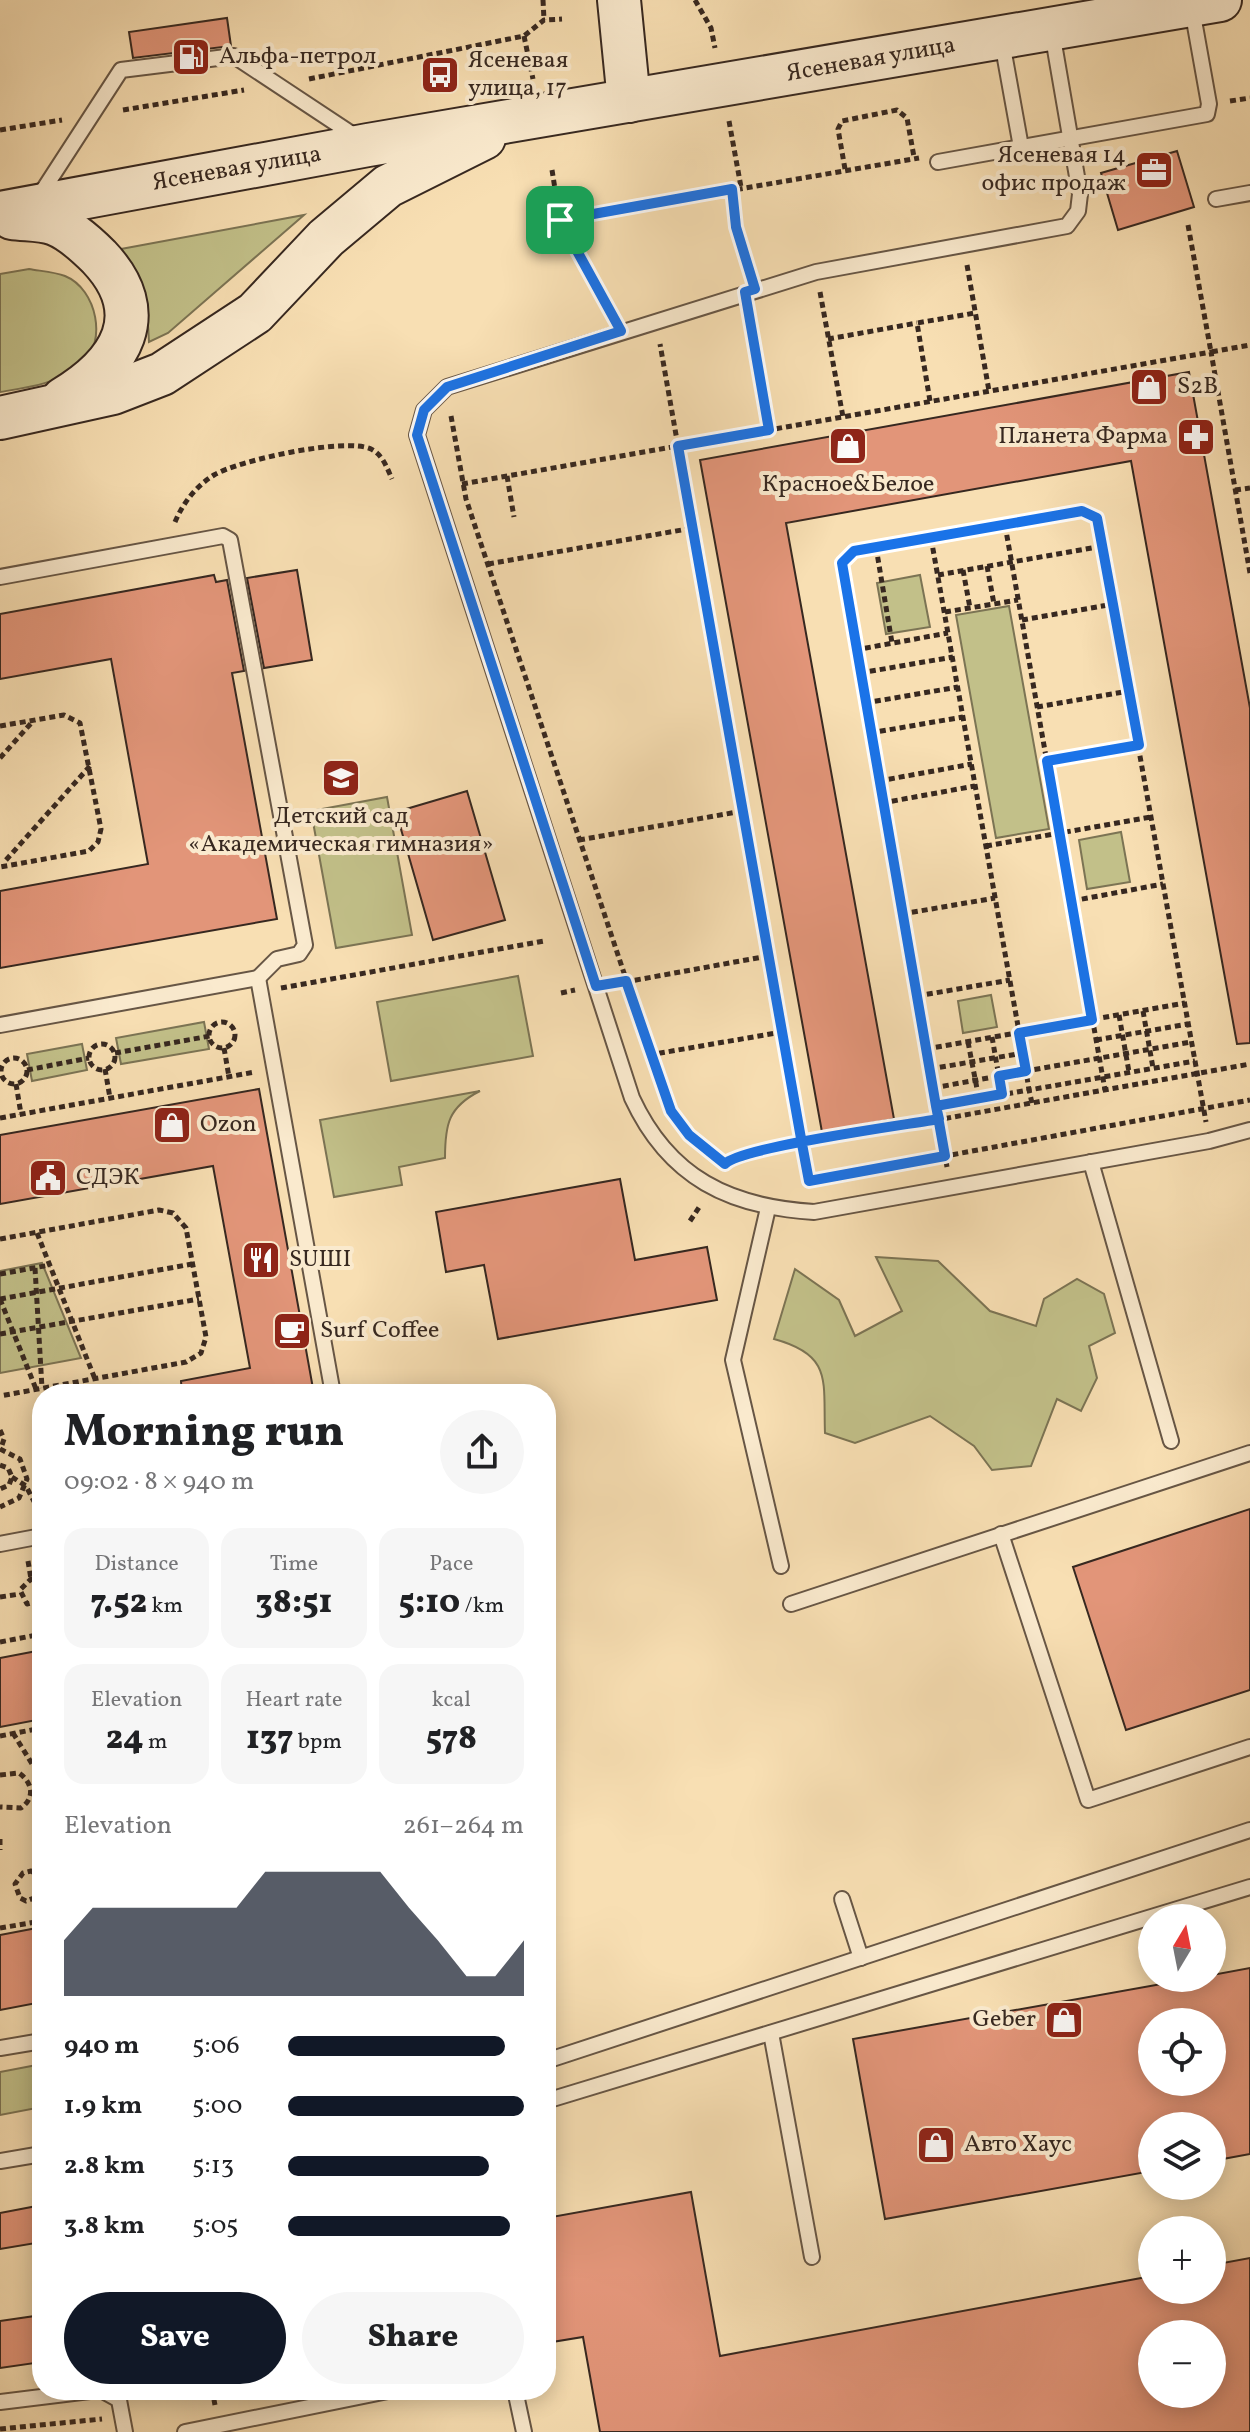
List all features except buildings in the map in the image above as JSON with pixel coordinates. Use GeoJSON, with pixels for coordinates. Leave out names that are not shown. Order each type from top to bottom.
{"type":"FeatureCollection","features":[{"type":"Feature","properties":{"kind":"main road"},"geometry":{"type":"LineString","coordinates":[[619,0],[629,101]]}},
{"type":"Feature","properties":{"kind":"main road","name":"Ясеневая улица"},"geometry":{"type":"LineString","coordinates":[[11,212],[368,145],[528,101],[629,101],[1051,29],[1115,9],[1206,2]]}},
{"type":"Feature","properties":{"kind":"main road","name":"Ясеневая улица"},"geometry":{"type":"LineString","coordinates":[[0,418],[113,393],[162,374],[255,313],[326,238],[388,186],[528,101]]}},
{"type":"Feature","properties":{"kind":"main road"},"geometry":{"type":"LineString","coordinates":[[11,212],[55,224],[91,249],[118,278],[129,324],[117,353],[91,382],[45,410]]}},
{"type":"Feature","properties":{"kind":"lane"},"geometry":{"type":"LineString","coordinates":[[938,162],[1207,114],[1210,108],[1206,2]]}},
{"type":"Feature","properties":{"kind":"lane"},"geometry":{"type":"LineString","coordinates":[[1051,29],[1080,194],[1078,211],[1067,226],[816,272],[621,331],[447,387],[424,410],[417,435],[620,1060],[643,1121],[673,1158],[711,1188],[734,1199],[768,1208],[814,1212],[1250,1130]]}},
{"type":"Feature","properties":{"kind":"lane"},"geometry":{"type":"LineString","coordinates":[[1001,37],[1021,147]]}},
{"type":"Feature","properties":{"kind":"lane"},"geometry":{"type":"LineString","coordinates":[[11,212],[121,70],[234,56],[368,145]]}},
{"type":"Feature","properties":{"kind":"lane"},"geometry":{"type":"LineString","coordinates":[[1216,199],[1250,193]]}},
{"type":"Feature","properties":{"kind":"lane"},"geometry":{"type":"LineString","coordinates":[[0,577],[223,536],[232,545],[305,945],[299,954],[273,961],[259,985],[331,1384]]}},
{"type":"Feature","properties":{"kind":"lane"},"geometry":{"type":"LineString","coordinates":[[0,1025],[259,985]]}},
{"type":"Feature","properties":{"kind":"lane"},"geometry":{"type":"LineString","coordinates":[[1091,1162],[1171,1441]]}},
{"type":"Feature","properties":{"kind":"lane"},"geometry":{"type":"LineString","coordinates":[[768,1208],[733,1360],[781,1566]]}},
{"type":"Feature","properties":{"kind":"lane"},"geometry":{"type":"LineString","coordinates":[[791,1604],[1250,1453]]}},
{"type":"Feature","properties":{"kind":"lane"},"geometry":{"type":"LineString","coordinates":[[1001,1534],[1088,1800],[1250,1747]]}},
{"type":"Feature","properties":{"kind":"lane"},"geometry":{"type":"LineString","coordinates":[[0,1544],[32,1538]]}},
{"type":"Feature","properties":{"kind":"lane"},"geometry":{"type":"LineString","coordinates":[[556,2058],[1250,1830]]}},
{"type":"Feature","properties":{"kind":"lane"},"geometry":{"type":"LineString","coordinates":[[556,2098],[1250,1887]]}},
{"type":"Feature","properties":{"kind":"lane"},"geometry":{"type":"LineString","coordinates":[[842,1899],[861,1958]]}},
{"type":"Feature","properties":{"kind":"lane"},"geometry":{"type":"LineString","coordinates":[[771,2033],[812,2257]]}},
{"type":"Feature","properties":{"kind":"lane"},"geometry":{"type":"LineString","coordinates":[[0,2048],[32,2043]]}},
{"type":"Feature","properties":{"kind":"lane"},"geometry":{"type":"LineString","coordinates":[[0,2161],[32,2156]]}},
{"type":"Feature","properties":{"kind":"lane"},"geometry":{"type":"LineString","coordinates":[[0,2402],[32,2398]]}},
{"type":"Feature","properties":{"kind":"lane"},"geometry":{"type":"LineString","coordinates":[[119,2400],[125,2432]]}},
{"type":"Feature","properties":{"kind":"lane"},"geometry":{"type":"LineString","coordinates":[[185,2432],[343,2400]]}},
{"type":"Feature","properties":{"kind":"lane"},"geometry":{"type":"LineString","coordinates":[[517,2400],[524,2432]]}},
{"type":"Feature","properties":{"kind":"path"},"geometry":{"type":"LineString","coordinates":[[543,0],[544,20]]}},
{"type":"Feature","properties":{"kind":"path"},"geometry":{"type":"LineString","coordinates":[[524,36],[528,101]]}},
{"type":"Feature","properties":{"kind":"path"},"geometry":{"type":"LineString","coordinates":[[845,169],[838,129],[842,121],[897,110],[907,118],[914,157]]}},
{"type":"Feature","properties":{"kind":"path"},"geometry":{"type":"LineString","coordinates":[[560,220],[914,157],[938,162]]}},
{"type":"Feature","properties":{"kind":"path"},"geometry":{"type":"LineString","coordinates":[[552,170],[560,220],[621,331]]}},
{"type":"Feature","properties":{"kind":"path"},"geometry":{"type":"LineString","coordinates":[[732,189],[769,430]]}},
{"type":"Feature","properties":{"kind":"path"},"geometry":{"type":"LineString","coordinates":[[1188,225],[1250,573]]}},
{"type":"Feature","properties":{"kind":"path"},"geometry":{"type":"LineString","coordinates":[[963,245],[989,391]]}},
{"type":"Feature","properties":{"kind":"path"},"geometry":{"type":"LineString","coordinates":[[816,272],[843,417]]}},
{"type":"Feature","properties":{"kind":"path"},"geometry":{"type":"LineString","coordinates":[[828,339],[975,313]]}},
{"type":"Feature","properties":{"kind":"path"},"geometry":{"type":"LineString","coordinates":[[917,323],[930,401]]}},
{"type":"Feature","properties":{"kind":"path"},"geometry":{"type":"LineString","coordinates":[[659,335],[809,1181],[1250,1100]]}},
{"type":"Feature","properties":{"kind":"path"},"geometry":{"type":"LineString","coordinates":[[462,484],[1250,345]]}},
{"type":"Feature","properties":{"kind":"path"},"geometry":{"type":"LineString","coordinates":[[449,404],[462,484],[667,1102],[682,1127],[725,1164],[738,1155],[1250,1064]]}},
{"type":"Feature","properties":{"kind":"path"},"geometry":{"type":"LineString","coordinates":[[169,547],[176,520],[198,487],[216,474],[243,465],[327,446],[350,444],[377,453],[392,479]]}},
{"type":"Feature","properties":{"kind":"path"},"geometry":{"type":"LineString","coordinates":[[507,476],[514,517]]}},
{"type":"Feature","properties":{"kind":"path"},"geometry":{"type":"LineString","coordinates":[[1235,490],[1250,488]]}},
{"type":"Feature","properties":{"kind":"path"},"geometry":{"type":"LineString","coordinates":[[945,1156],[842,563],[854,551],[876,547],[1089,511],[1097,518],[1203,1110]]}},
{"type":"Feature","properties":{"kind":"path"},"geometry":{"type":"LineString","coordinates":[[1005,525],[1105,1090]]}},
{"type":"Feature","properties":{"kind":"path"},"geometry":{"type":"LineString","coordinates":[[488,564],[693,528]]}},
{"type":"Feature","properties":{"kind":"path"},"geometry":{"type":"LineString","coordinates":[[931,538],[1032,1103]]}},
{"type":"Feature","properties":{"kind":"path"},"geometry":{"type":"LineString","coordinates":[[938,575],[1103,546]]}},
{"type":"Feature","properties":{"kind":"path"},"geometry":{"type":"LineString","coordinates":[[876,547],[892,643]]}},
{"type":"Feature","properties":{"kind":"path"},"geometry":{"type":"LineString","coordinates":[[987,566],[994,604]]}},
{"type":"Feature","properties":{"kind":"path"},"geometry":{"type":"LineString","coordinates":[[963,570],[970,608]]}},
{"type":"Feature","properties":{"kind":"path"},"geometry":{"type":"LineString","coordinates":[[945,612],[1018,600]]}},
{"type":"Feature","properties":{"kind":"path"},"geometry":{"type":"LineString","coordinates":[[1022,620],[1114,604]]}},
{"type":"Feature","properties":{"kind":"path"},"geometry":{"type":"LineString","coordinates":[[855,650],[948,633]]}},
{"type":"Feature","properties":{"kind":"path"},"geometry":{"type":"LineString","coordinates":[[860,673],[953,657]]}},
{"type":"Feature","properties":{"kind":"path"},"geometry":{"type":"LineString","coordinates":[[865,703],[958,687]]}},
{"type":"Feature","properties":{"kind":"path"},"geometry":{"type":"LineString","coordinates":[[1037,707],[1129,691]]}},
{"type":"Feature","properties":{"kind":"path"},"geometry":{"type":"LineString","coordinates":[[0,726],[64,715],[75,718],[83,731],[101,829],[98,842],[89,851],[0,867]]}},
{"type":"Feature","properties":{"kind":"path"},"geometry":{"type":"LineString","coordinates":[[870,733],[963,717]]}},
{"type":"Feature","properties":{"kind":"path"},"geometry":{"type":"LineString","coordinates":[[0,758],[34,720]]}},
{"type":"Feature","properties":{"kind":"path"},"geometry":{"type":"LineString","coordinates":[[1047,761],[1139,745]]}},
{"type":"Feature","properties":{"kind":"path"},"geometry":{"type":"LineString","coordinates":[[879,781],[972,764]]}},
{"type":"Feature","properties":{"kind":"path"},"geometry":{"type":"LineString","coordinates":[[11,865],[3,857],[90,766]]}},
{"type":"Feature","properties":{"kind":"path"},"geometry":{"type":"LineString","coordinates":[[882,803],[975,786]]}},
{"type":"Feature","properties":{"kind":"path"},"geometry":{"type":"LineString","coordinates":[[579,840],[743,811]]}},
{"type":"Feature","properties":{"kind":"path"},"geometry":{"type":"LineString","coordinates":[[986,846],[1151,817]]}},
{"type":"Feature","properties":{"kind":"path"},"geometry":{"type":"LineString","coordinates":[[1072,901],[1163,884]]}},
{"type":"Feature","properties":{"kind":"path"},"geometry":{"type":"LineString","coordinates":[[902,914],[995,898]]}},
{"type":"Feature","properties":{"kind":"path"},"geometry":{"type":"LineString","coordinates":[[259,985],[544,941]]}},
{"type":"Feature","properties":{"kind":"path"},"geometry":{"type":"LineString","coordinates":[[561,993],[769,956]]}},
{"type":"Feature","properties":{"kind":"path"},"geometry":{"type":"LineString","coordinates":[[917,996],[1010,980]]}},
{"type":"Feature","properties":{"kind":"path"},"geometry":{"type":"LineString","coordinates":[[926,1049],[1185,1003]]}},
{"type":"Feature","properties":{"kind":"path"},"geometry":{"type":"LineString","coordinates":[[1143,1011],[1153,1068]]}},
{"type":"Feature","properties":{"kind":"path"},"geometry":{"type":"LineString","coordinates":[[1119,1015],[1129,1072]]}},
{"type":"Feature","properties":{"kind":"path"},"geometry":{"type":"LineString","coordinates":[[219,1023],[231,1026],[235,1037],[231,1045],[224,1048],[216,1046],[210,1036],[213,1027],[219,1023]]}},
{"type":"Feature","properties":{"kind":"path"},"geometry":{"type":"LineString","coordinates":[[1096,1040],[1188,1024]]}},
{"type":"Feature","properties":{"kind":"path"},"geometry":{"type":"LineString","coordinates":[[620,1060],[782,1032]]}},
{"type":"Feature","properties":{"kind":"path"},"geometry":{"type":"LineString","coordinates":[[115,1053],[210,1036]]}},
{"type":"Feature","properties":{"kind":"path"},"geometry":{"type":"LineString","coordinates":[[992,1037],[1002,1094]]}},
{"type":"Feature","properties":{"kind":"path"},"geometry":{"type":"LineString","coordinates":[[968,1042],[979,1099]]}},
{"type":"Feature","properties":{"kind":"path"},"geometry":{"type":"LineString","coordinates":[[933,1088],[1191,1042]]}},
{"type":"Feature","properties":{"kind":"path"},"geometry":{"type":"LineString","coordinates":[[100,1044],[109,1046],[115,1053],[112,1065],[105,1069],[95,1067],[89,1058],[91,1050],[100,1044]]}},
{"type":"Feature","properties":{"kind":"path"},"geometry":{"type":"LineString","coordinates":[[224,1048],[229,1077]]}},
{"type":"Feature","properties":{"kind":"path"},"geometry":{"type":"LineString","coordinates":[[930,1069],[1023,1053]]}},
{"type":"Feature","properties":{"kind":"path"},"geometry":{"type":"LineString","coordinates":[[27,1070],[89,1058]]}},
{"type":"Feature","properties":{"kind":"path"},"geometry":{"type":"LineString","coordinates":[[11,1059],[20,1060],[27,1070],[23,1081],[16,1084],[5,1081],[1,1074],[5,1063],[11,1059]]}},
{"type":"Feature","properties":{"kind":"path"},"geometry":{"type":"LineString","coordinates":[[936,1106],[1195,1061]]}},
{"type":"Feature","properties":{"kind":"path"},"geometry":{"type":"LineString","coordinates":[[0,1118],[274,1068]]}},
{"type":"Feature","properties":{"kind":"path"},"geometry":{"type":"LineString","coordinates":[[105,1069],[110,1098]]}},
{"type":"Feature","properties":{"kind":"path"},"geometry":{"type":"LineString","coordinates":[[16,1084],[21,1114]]}},
{"type":"Feature","properties":{"kind":"path"},"geometry":{"type":"LineString","coordinates":[[0,1239],[166,1211],[180,1219],[186,1228],[206,1337],[196,1358],[67,1384]]}},
{"type":"Feature","properties":{"kind":"path"},"geometry":{"type":"LineString","coordinates":[[37,1233],[95,1379]]}},
{"type":"Feature","properties":{"kind":"path"},"geometry":{"type":"LineString","coordinates":[[37,1384],[0,1299],[192,1264]]}},
{"type":"Feature","properties":{"kind":"path"},"geometry":{"type":"LineString","coordinates":[[0,1274],[50,1265]]}},
{"type":"Feature","properties":{"kind":"path"},"geometry":{"type":"LineString","coordinates":[[35,1268],[39,1384]]}},
{"type":"Feature","properties":{"kind":"path"},"geometry":{"type":"LineString","coordinates":[[0,1334],[199,1299]]}},
{"type":"Feature","properties":{"kind":"path"},"geometry":{"type":"LineString","coordinates":[[0,1396],[32,1390]]}},
{"type":"Feature","properties":{"kind":"path"},"geometry":{"type":"LineString","coordinates":[[0,1430],[4,1439],[1,1449],[20,1459],[32,1498]]}},
{"type":"Feature","properties":{"kind":"path"},"geometry":{"type":"LineString","coordinates":[[0,1465],[8,1468],[12,1477],[26,1486]]}},
{"type":"Feature","properties":{"kind":"path"},"geometry":{"type":"LineString","coordinates":[[0,1489],[9,1485],[12,1477]]}},
{"type":"Feature","properties":{"kind":"path"},"geometry":{"type":"LineString","coordinates":[[0,1507],[19,1498],[26,1486]]}},
{"type":"Feature","properties":{"kind":"path"},"geometry":{"type":"LineString","coordinates":[[20,1594],[28,1580],[32,1581]]}},
{"type":"Feature","properties":{"kind":"path"},"geometry":{"type":"LineString","coordinates":[[0,1597],[20,1594]]}},
{"type":"Feature","properties":{"kind":"path"},"geometry":{"type":"LineString","coordinates":[[20,1594],[27,1604],[32,1603]]}},
{"type":"Feature","properties":{"kind":"path"},"geometry":{"type":"LineString","coordinates":[[0,1642],[32,1636]]}},
{"type":"Feature","properties":{"kind":"path"},"geometry":{"type":"LineString","coordinates":[[0,1736],[32,1730]]}},
{"type":"Feature","properties":{"kind":"path"},"geometry":{"type":"LineString","coordinates":[[13,1733],[32,1763]]}},
{"type":"Feature","properties":{"kind":"path"},"geometry":{"type":"LineString","coordinates":[[0,1775],[19,1773],[30,1786],[30,1798],[21,1808],[0,1807]]}},
{"type":"Feature","properties":{"kind":"path"},"geometry":{"type":"LineString","coordinates":[[0,1839],[0,1850]]}},
{"type":"Feature","properties":{"kind":"path"},"geometry":{"type":"LineString","coordinates":[[32,1872],[23,1873],[15,1884],[20,1898],[26,1901],[32,1899]]}},
{"type":"Feature","properties":{"kind":"path"},"geometry":{"type":"LineString","coordinates":[[0,1928],[32,1923]]}},
{"type":"Feature","properties":{"kind":"path"},"geometry":{"type":"LineString","coordinates":[[0,2429],[102,2419],[104,2432]]}},
{"type":"Feature","properties":{"kind":"shaded area"},"geometry":{"type":"Polygon","coordinates":[[[304,215],[168,333],[149,342],[142,294],[121,249],[304,215]]]}},
{"type":"Feature","properties":{"kind":"shaded area"},"geometry":{"type":"Polygon","coordinates":[[[29,269],[65,276],[85,292],[95,317],[94,344],[81,365],[62,377],[0,392],[0,274],[29,269]]]}},
{"type":"Feature","properties":{"kind":"shaded area"},"geometry":{"type":"Polygon","coordinates":[[[920,575],[930,627],[886,634],[877,583],[920,575]]]}},
{"type":"Feature","properties":{"kind":"shaded area"},"geometry":{"type":"Polygon","coordinates":[[[1009,606],[1049,829],[996,838],[956,615],[1009,606]]]}},
{"type":"Feature","properties":{"kind":"shaded area"},"geometry":{"type":"Polygon","coordinates":[[[387,797],[412,935],[336,948],[311,811],[387,797]]]}},
{"type":"Feature","properties":{"kind":"shaded area"},"geometry":{"type":"Polygon","coordinates":[[[1121,832],[1130,882],[1087,889],[1079,840],[1121,832]]]}},
{"type":"Feature","properties":{"kind":"shaded area"},"geometry":{"type":"Polygon","coordinates":[[[518,976],[533,1056],[391,1081],[377,1002],[518,976]]]}},
{"type":"Feature","properties":{"kind":"shaded area"},"geometry":{"type":"Polygon","coordinates":[[[991,995],[997,1027],[963,1033],[958,1001],[991,995]]]}},
{"type":"Feature","properties":{"kind":"shaded area"},"geometry":{"type":"Polygon","coordinates":[[[204,1022],[209,1049],[121,1064],[116,1038],[204,1022]]]}},
{"type":"Feature","properties":{"kind":"shaded area"},"geometry":{"type":"Polygon","coordinates":[[[82,1044],[87,1070],[32,1081],[27,1054],[82,1044]]]}},
{"type":"Feature","properties":{"kind":"shaded area"},"geometry":{"type":"Polygon","coordinates":[[[480,1091],[461,1104],[450,1118],[445,1158],[399,1167],[402,1185],[334,1197],[320,1120],[480,1091]]]}},
{"type":"Feature","properties":{"kind":"shaded area"},"geometry":{"type":"Polygon","coordinates":[[[876,1257],[938,1261],[990,1311],[1036,1326],[1044,1299],[1077,1279],[1104,1294],[1115,1333],[1089,1346],[1097,1378],[1081,1411],[1057,1399],[1031,1466],[992,1470],[974,1446],[930,1416],[855,1443],[825,1433],[824,1385],[816,1362],[807,1353],[774,1339],[795,1269],[839,1300],[855,1336],[902,1311],[876,1257]]]}},
{"type":"Feature","properties":{"kind":"shaded area"},"geometry":{"type":"Polygon","coordinates":[[[42,1263],[81,1358],[0,1373],[0,1271],[42,1263]]]}},
{"type":"Feature","properties":{"kind":"shaded area"},"geometry":{"type":"Polygon","coordinates":[[[32,2066],[32,2109],[0,2115],[0,2072],[32,2066]]]}},
{"type":"Feature","properties":{"kind":"place","name":"Альфа-петрол"},"geometry":{"type":"Point","coordinates":[191,57]}},
{"type":"Feature","properties":{"kind":"place","name":"Ясеневая улица, 17"},"geometry":{"type":"Point","coordinates":[440,75]}},
{"type":"Feature","properties":{"kind":"place","name":"Ясеневая 14 офис продаж"},"geometry":{"type":"Point","coordinates":[1154,170]}},
{"type":"Feature","properties":{"kind":"place","name":"S2B"},"geometry":{"type":"Point","coordinates":[1149,387]}},
{"type":"Feature","properties":{"kind":"place","name":"Планета Фарма"},"geometry":{"type":"Point","coordinates":[1196,437]}},
{"type":"Feature","properties":{"kind":"place","name":"Красное&Белое"},"geometry":{"type":"Point","coordinates":[848,446]}},
{"type":"Feature","properties":{"kind":"place","name":"Детский сад «Академическая гимназия»"},"geometry":{"type":"Point","coordinates":[341,778]}},
{"type":"Feature","properties":{"kind":"place","name":"Ozon"},"geometry":{"type":"Point","coordinates":[172,1125]}},
{"type":"Feature","properties":{"kind":"place","name":"СДЭК"},"geometry":{"type":"Point","coordinates":[48,1178]}},
{"type":"Feature","properties":{"kind":"place","name":"SUШI"},"geometry":{"type":"Point","coordinates":[261,1260]}},
{"type":"Feature","properties":{"kind":"place","name":"Surf Coffee"},"geometry":{"type":"Point","coordinates":[292,1331]}},
{"type":"Feature","properties":{"kind":"place","name":"Geber"},"geometry":{"type":"Point","coordinates":[1064,2020]}},
{"type":"Feature","properties":{"kind":"place","name":"Авто Хаус"},"geometry":{"type":"Point","coordinates":[936,2145]}},
{"type":"Feature","properties":{"kind":"route"},"geometry":{"type":"LineString","coordinates":[[560,220],[621,331],[447,387],[424,410],[417,435],[425,468],[596,986],[626,981],[671,1111],[689,1135],[725,1164],[738,1155],[773,1148],[802,1144],[939,1119],[936,1106],[1002,1094],[999,1076],[1026,1071],[1019,1033],[1092,1020],[1047,761],[1139,745],[1100,525],[1094,514],[1082,511],[854,551],[842,563],[841,570],[855,650],[870,733],[936,1106],[937,1111],[945,1156],[809,1181],[802,1144],[678,446],[769,430],[745,292],[755,289],[736,227],[732,189],[560,220]]}}]}
